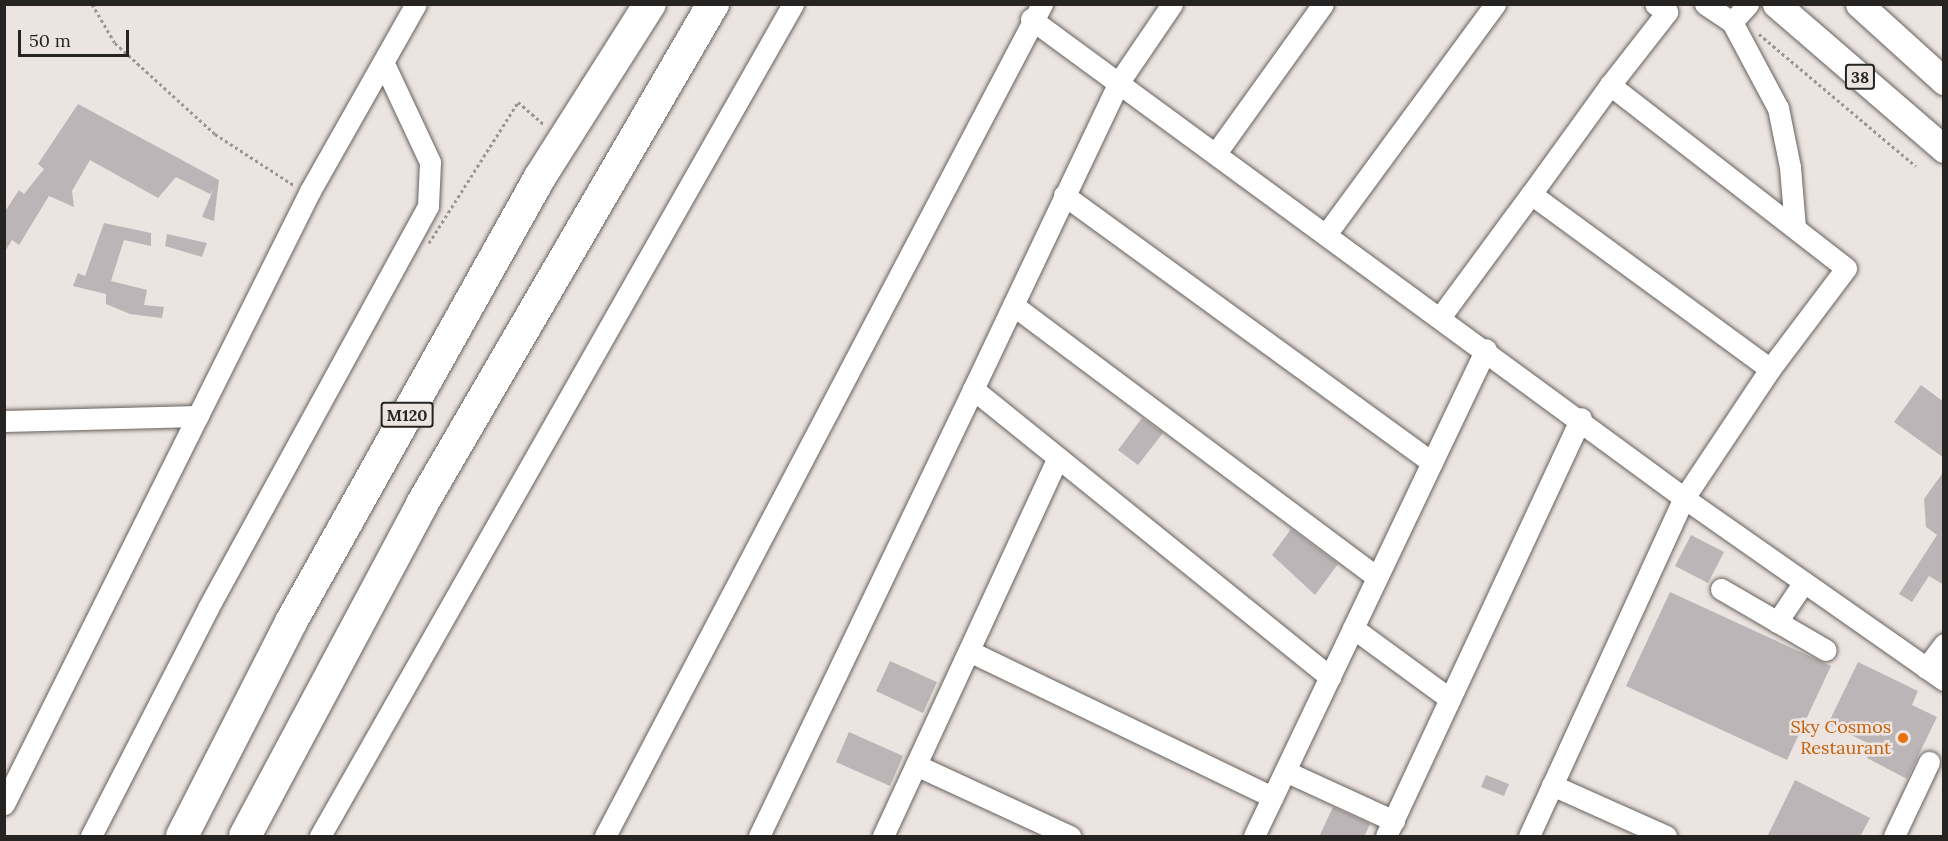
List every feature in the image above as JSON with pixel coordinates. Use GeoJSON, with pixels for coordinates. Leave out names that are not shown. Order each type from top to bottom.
{"type":"FeatureCollection","features":[{"type":"Feature","properties":{"kind":"highway"},"geometry":{"type":"LineString","coordinates":[[540,177],[631,4]]}},
{"type":"Feature","properties":{"kind":"highway","name":"M120"},"geometry":{"type":"LineString","coordinates":[[182,837],[291,622],[540,177],[651,4]]}},
{"type":"Feature","properties":{"kind":"highway"},"geometry":{"type":"LineString","coordinates":[[245,837],[422,504],[630,140],[713,4]]}},
{"type":"Feature","properties":{"kind":"highway"},"geometry":{"type":"LineString","coordinates":[[630,140],[730,4]]}},
{"type":"Feature","properties":{"kind":"main road","name":"38"},"geometry":{"type":"LineString","coordinates":[[1776,4],[1944,149]]}},
{"type":"Feature","properties":{"kind":"main road"},"geometry":{"type":"LineString","coordinates":[[1858,4],[1944,81]]}},
{"type":"Feature","properties":{"kind":"street"},"geometry":{"type":"LineString","coordinates":[[4,804],[310,191],[416,4]]}},
{"type":"Feature","properties":{"kind":"street"},"geometry":{"type":"LineString","coordinates":[[320,837],[793,4]]}},
{"type":"Feature","properties":{"kind":"street"},"geometry":{"type":"LineString","coordinates":[[759,837],[1119,82],[1172,4]]}},
{"type":"Feature","properties":{"kind":"street"},"geometry":{"type":"LineString","coordinates":[[1216,153],[1323,4]]}},
{"type":"Feature","properties":{"kind":"street"},"geometry":{"type":"LineString","coordinates":[[1327,233],[1495,4]]}},
{"type":"Feature","properties":{"kind":"street"},"geometry":{"type":"LineString","coordinates":[[1441,316],[1610,85],[1667,12],[1655,4]]}},
{"type":"Feature","properties":{"kind":"street"},"geometry":{"type":"LineString","coordinates":[[1705,4],[1735,26],[1778,108],[1788,150],[1795,228]]}},
{"type":"Feature","properties":{"kind":"street"},"geometry":{"type":"LineString","coordinates":[[1735,26],[1748,4]]}},
{"type":"Feature","properties":{"kind":"street"},"geometry":{"type":"LineString","coordinates":[[605,837],[1036,12],[1119,82],[1581,418],[1684,498],[1944,680]]}},
{"type":"Feature","properties":{"kind":"street"},"geometry":{"type":"LineString","coordinates":[[91,837],[208,608],[428,206],[430,162],[384,64]]}},
{"type":"Feature","properties":{"kind":"street"},"geometry":{"type":"LineString","coordinates":[[1529,837],[1684,498],[1770,369],[1846,268],[1610,85]]}},
{"type":"Feature","properties":{"kind":"street"},"geometry":{"type":"LineString","coordinates":[[1531,194],[1770,369]]}},
{"type":"Feature","properties":{"kind":"street"},"geometry":{"type":"LineString","coordinates":[[1064,195],[1432,462]]}},
{"type":"Feature","properties":{"kind":"street"},"geometry":{"type":"LineString","coordinates":[[1013,305],[1377,577]]}},
{"type":"Feature","properties":{"kind":"street"},"geometry":{"type":"LineString","coordinates":[[1254,837],[1486,349]]}},
{"type":"Feature","properties":{"kind":"street"},"geometry":{"type":"LineString","coordinates":[[973,389],[1330,677]]}},
{"type":"Feature","properties":{"kind":"street"},"geometry":{"type":"LineString","coordinates":[[4,421],[198,416]]}},
{"type":"Feature","properties":{"kind":"street"},"geometry":{"type":"LineString","coordinates":[[1286,771],[1390,829],[1581,418]]}},
{"type":"Feature","properties":{"kind":"street"},"geometry":{"type":"LineString","coordinates":[[883,837],[1058,458]]}},
{"type":"Feature","properties":{"kind":"street"},"geometry":{"type":"LineString","coordinates":[[1777,622],[1804,582]]}},
{"type":"Feature","properties":{"kind":"street"},"geometry":{"type":"LineString","coordinates":[[1721,589],[1826,650]]}},
{"type":"Feature","properties":{"kind":"street"},"geometry":{"type":"LineString","coordinates":[[1353,627],[1450,699]]}},
{"type":"Feature","properties":{"kind":"street"},"geometry":{"type":"LineString","coordinates":[[1926,668],[1944,644]]}},
{"type":"Feature","properties":{"kind":"street"},"geometry":{"type":"LineString","coordinates":[[969,651],[1273,797]]}},
{"type":"Feature","properties":{"kind":"street"},"geometry":{"type":"LineString","coordinates":[[1894,837],[1929,762]]}},
{"type":"Feature","properties":{"kind":"street"},"geometry":{"type":"LineString","coordinates":[[916,765],[1070,837]]}},
{"type":"Feature","properties":{"kind":"street"},"geometry":{"type":"LineString","coordinates":[[1552,785],[1666,837]]}},
{"type":"Feature","properties":{"kind":"path"},"geometry":{"type":"LineString","coordinates":[[92,4],[116,43],[215,134],[283,181],[310,191]]}},
{"type":"Feature","properties":{"kind":"path"},"geometry":{"type":"LineString","coordinates":[[1735,26],[1752,28],[1916,166]]}},
{"type":"Feature","properties":{"kind":"path"},"geometry":{"type":"LineString","coordinates":[[426,249],[518,102],[544,125]]}},
{"type":"Feature","properties":{"kind":"building"},"geometry":{"type":"Polygon","coordinates":[[[78,104],[219,180],[214,221],[202,217],[213,190],[210,194],[176,177],[158,198],[90,160],[72,191],[74,207],[49,196],[19,245],[12,240],[4,253],[4,213],[19,190],[24,194],[44,169],[38,164],[78,104]]]}},
{"type":"Feature","properties":{"kind":"building"},"geometry":{"type":"Polygon","coordinates":[[[104,223],[151,233],[151,246],[124,240],[111,281],[147,290],[144,305],[164,307],[162,318],[130,314],[106,304],[106,294],[73,286],[78,273],[85,276],[104,223]]]}},
{"type":"Feature","properties":{"kind":"building"},"geometry":{"type":"Polygon","coordinates":[[[167,234],[207,243],[202,257],[165,246],[167,234]]]}},
{"type":"Feature","properties":{"kind":"building"},"geometry":{"type":"Polygon","coordinates":[[[1921,385],[1944,402],[1944,458],[1894,422],[1921,385]]]}},
{"type":"Feature","properties":{"kind":"building"},"geometry":{"type":"Polygon","coordinates":[[[1142,418],[1163,433],[1138,465],[1118,450],[1142,418]]]}},
{"type":"Feature","properties":{"kind":"building"},"geometry":{"type":"Polygon","coordinates":[[[1944,471],[1944,585],[1929,576],[1912,602],[1899,594],[1937,535],[1926,527],[1924,499],[1944,471]]]}},
{"type":"Feature","properties":{"kind":"building"},"geometry":{"type":"Polygon","coordinates":[[[1291,529],[1338,564],[1315,595],[1272,555],[1291,529]]]}},
{"type":"Feature","properties":{"kind":"building"},"geometry":{"type":"Polygon","coordinates":[[[1691,535],[1724,552],[1708,583],[1675,566],[1691,535]]]}},
{"type":"Feature","properties":{"kind":"building"},"geometry":{"type":"Polygon","coordinates":[[[1670,592],[1831,666],[1787,760],[1626,686],[1670,592]]]}},
{"type":"Feature","properties":{"kind":"building"},"geometry":{"type":"Polygon","coordinates":[[[890,661],[937,682],[923,713],[876,691],[890,661]]]}},
{"type":"Feature","properties":{"kind":"building"},"geometry":{"type":"Polygon","coordinates":[[[1858,662],[1918,691],[1912,705],[1937,717],[1907,779],[1867,758],[1874,746],[1828,724],[1858,662]]]}},
{"type":"Feature","properties":{"kind":"building"},"geometry":{"type":"Polygon","coordinates":[[[849,732],[903,756],[890,786],[836,762],[849,732]]]}},
{"type":"Feature","properties":{"kind":"building"},"geometry":{"type":"Polygon","coordinates":[[[1486,775],[1509,784],[1504,796],[1481,787],[1486,775]]]}},
{"type":"Feature","properties":{"kind":"building"},"geometry":{"type":"Polygon","coordinates":[[[1795,780],[1870,818],[1860,837],[1767,837],[1795,780]]]}},
{"type":"Feature","properties":{"kind":"building"},"geometry":{"type":"Polygon","coordinates":[[[1333,807],[1370,824],[1364,837],[1319,837],[1333,807]]]}},
{"type":"Feature","properties":{"kind":"place","name":"Sky Cosmos Restaurant"},"geometry":{"type":"Point","coordinates":[1903,738]}}]}
